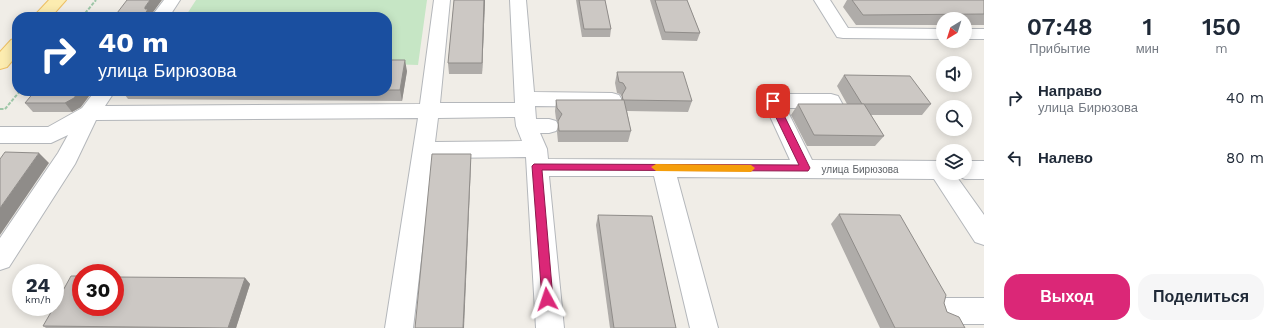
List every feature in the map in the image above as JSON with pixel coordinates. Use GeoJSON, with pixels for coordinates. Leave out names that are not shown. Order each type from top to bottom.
{"type":"FeatureCollection","features":[{"type":"Feature","properties":{"kind":"main road"},"geometry":{"type":"LineString","coordinates":[[47,12],[58,0]]}},
{"type":"Feature","properties":{"kind":"main road"},"geometry":{"type":"LineString","coordinates":[[0,63],[12,50]]}},
{"type":"Feature","properties":{"kind":"street"},"geometry":{"type":"LineString","coordinates":[[164,12],[172,0]]}},
{"type":"Feature","properties":{"kind":"street"},"geometry":{"type":"LineString","coordinates":[[399,328],[424,150],[442,0]]}},
{"type":"Feature","properties":{"kind":"street"},"geometry":{"type":"LineString","coordinates":[[518,0],[525,112],[536,158],[550,328]]}},
{"type":"Feature","properties":{"kind":"street"},"geometry":{"type":"LineString","coordinates":[[822,0],[843,33],[936,34]]}},
{"type":"Feature","properties":{"kind":"street"},"geometry":{"type":"LineString","coordinates":[[972,34],[984,34]]}},
{"type":"Feature","properties":{"kind":"street"},"geometry":{"type":"LineString","coordinates":[[0,259],[67,158],[89,113],[101,96]]}},
{"type":"Feature","properties":{"kind":"street"},"geometry":{"type":"LineString","coordinates":[[0,135],[51,135],[89,113],[429,111],[525,112],[612,100]]}},
{"type":"Feature","properties":{"kind":"street"},"geometry":{"type":"LineString","coordinates":[[805,168],[773,101],[831,101]]}},
{"type":"Feature","properties":{"kind":"street"},"geometry":{"type":"LineString","coordinates":[[525,112],[549,126]]}},
{"type":"Feature","properties":{"kind":"street","name":"улица Бирюзова"},"geometry":{"type":"LineString","coordinates":[[424,150],[663,167],[936,170]]}},
{"type":"Feature","properties":{"kind":"street"},"geometry":{"type":"LineString","coordinates":[[663,167],[704,328]]}},
{"type":"Feature","properties":{"kind":"street"},"geometry":{"type":"LineString","coordinates":[[972,170],[984,170]]}},
{"type":"Feature","properties":{"kind":"street"},"geometry":{"type":"LineString","coordinates":[[948,180],[984,235]]}},
{"type":"Feature","properties":{"kind":"street"},"geometry":{"type":"LineString","coordinates":[[946,312],[984,311]]}},
{"type":"Feature","properties":{"kind":"path"},"geometry":{"type":"LineString","coordinates":[[86,12],[96,0]]}},
{"type":"Feature","properties":{"kind":"path"},"geometry":{"type":"LineString","coordinates":[[0,109],[5,109],[16,96]]}},
{"type":"Feature","properties":{"kind":"green space"},"geometry":{"type":"Polygon","coordinates":[[[196,0],[427,0],[418,65],[392,64],[392,12],[188,12],[196,0]]]}},
{"type":"Feature","properties":{"kind":"building"},"geometry":{"type":"Polygon","coordinates":[[[127,0],[150,0],[145,7],[145,9],[148,9],[146,12],[118,12],[127,0]]]}},
{"type":"Feature","properties":{"kind":"building"},"geometry":{"type":"Polygon","coordinates":[[[454,0],[484,0],[482,63],[448,63],[454,0]]]}},
{"type":"Feature","properties":{"kind":"building"},"geometry":{"type":"Polygon","coordinates":[[[579,0],[605,0],[611,29],[584,29],[579,0]]]}},
{"type":"Feature","properties":{"kind":"building"},"geometry":{"type":"Polygon","coordinates":[[[655,0],[687,0],[700,33],[665,32],[655,0]]]}},
{"type":"Feature","properties":{"kind":"building"},"geometry":{"type":"Polygon","coordinates":[[[852,0],[984,0],[984,14],[972,14],[972,12],[936,12],[936,14],[863,15],[852,0]]]}},
{"type":"Feature","properties":{"kind":"building"},"geometry":{"type":"Polygon","coordinates":[[[392,60],[405,60],[400,90],[392,90],[392,60]]]}},
{"type":"Feature","properties":{"kind":"building"},"geometry":{"type":"Polygon","coordinates":[[[617,72],[683,72],[692,101],[623,100],[622,95],[626,88],[623,83],[619,82],[617,72]]]}},
{"type":"Feature","properties":{"kind":"building"},"geometry":{"type":"Polygon","coordinates":[[[844,75],[910,76],[931,104],[862,104],[844,75]]]}},
{"type":"Feature","properties":{"kind":"building"},"geometry":{"type":"Polygon","coordinates":[[[31,96],[75,96],[65,103],[25,103],[31,96]]]}},
{"type":"Feature","properties":{"kind":"building"},"geometry":{"type":"Polygon","coordinates":[[[556,100],[624,100],[631,131],[559,131],[558,121],[562,114],[557,108],[556,100]]]}},
{"type":"Feature","properties":{"kind":"building"},"geometry":{"type":"Polygon","coordinates":[[[798,104],[864,104],[884,136],[814,135],[798,104]]]}},
{"type":"Feature","properties":{"kind":"building"},"geometry":{"type":"Polygon","coordinates":[[[5,152],[39,153],[0,208],[0,159],[5,152]]]}},
{"type":"Feature","properties":{"kind":"building"},"geometry":{"type":"Polygon","coordinates":[[[432,154],[471,154],[463,328],[415,328],[432,154]]]}},
{"type":"Feature","properties":{"kind":"building"},"geometry":{"type":"Polygon","coordinates":[[[839,214],[900,215],[946,295],[944,303],[947,312],[959,317],[965,328],[895,328],[839,214]]]}},
{"type":"Feature","properties":{"kind":"building"},"geometry":{"type":"Polygon","coordinates":[[[598,215],[652,216],[676,328],[614,328],[598,215]]]}},
{"type":"Feature","properties":{"kind":"building"},"geometry":{"type":"Polygon","coordinates":[[[72,276],[72,316],[124,316],[124,277],[245,278],[228,328],[43,326],[49,316],[64,316],[64,289],[72,276]]]}},
{"type":"Feature","properties":{"kind":"slow traffic"},"geometry":{"type":"LineString","coordinates":[[656,167],[751,168]]}},
{"type":"Feature","properties":{"kind":"route"},"geometry":{"type":"LineString","coordinates":[[547,299],[537,166],[805,168],[773,101]]}}]}
